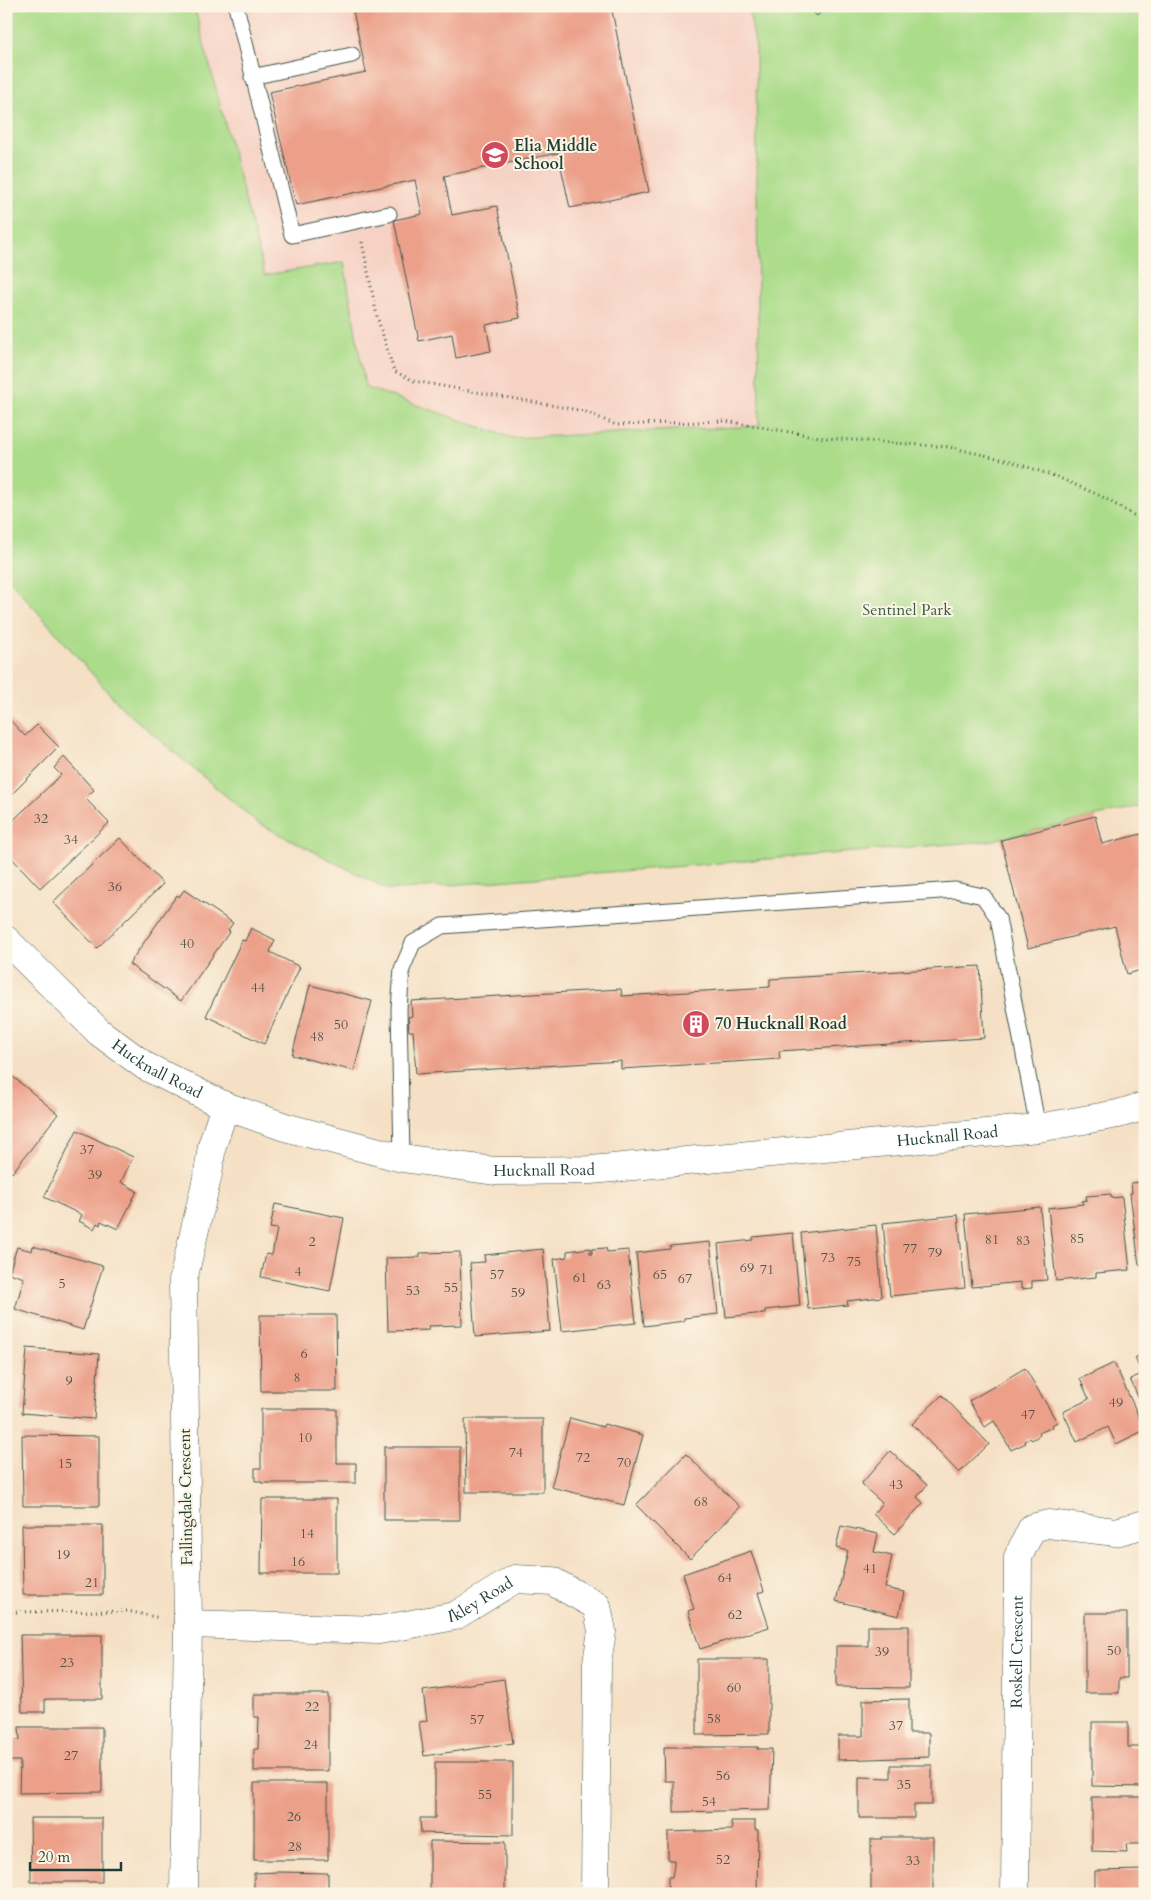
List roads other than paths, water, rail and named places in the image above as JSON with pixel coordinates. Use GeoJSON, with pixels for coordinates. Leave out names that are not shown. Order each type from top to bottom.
{"type":"FeatureCollection","features":[{"type":"Feature","properties":{"kind":"street","name":"Hucknall Road"},"geometry":{"type":"LineString","coordinates":[[6,940],[99,1032],[145,1066],[225,1106],[285,1127],[402,1158],[494,1171],[591,1170],[1038,1128],[1118,1114],[1145,1106]]}},
{"type":"Feature","properties":{"kind":"street","name":"Fallingdale Crescent"},"geometry":{"type":"LineString","coordinates":[[184,1894],[188,1624],[182,1280],[212,1146],[225,1106]]}},
{"type":"Feature","properties":{"kind":"street","name":"Roskell Crescent"},"geometry":{"type":"LineString","coordinates":[[1015,1894],[1018,1557],[1032,1528],[1048,1524],[1116,1532],[1145,1524]]}},
{"type":"Feature","properties":{"kind":"street","name":"Ikley Road"},"geometry":{"type":"LineString","coordinates":[[188,1624],[379,1630],[455,1616],[515,1579],[552,1581],[596,1606],[602,1631],[597,1663],[595,1894]]}},
{"type":"Feature","properties":{"kind":"lane"},"geometry":{"type":"LineString","coordinates":[[236,6],[292,234],[389,214]]}},
{"type":"Feature","properties":{"kind":"lane"},"geometry":{"type":"LineString","coordinates":[[252,77],[352,55]]}},
{"type":"Feature","properties":{"kind":"lane"},"geometry":{"type":"LineString","coordinates":[[402,1158],[398,1009],[402,969],[414,943],[442,926],[954,890],[983,896],[998,918],[1038,1128]]}},
{"type":"Feature","properties":{"kind":"place","name":"Elia Middle School"},"geometry":{"type":"Point","coordinates":[495,155]}},
{"type":"Feature","properties":{"kind":"place","name":"70 Hucknall Road"},"geometry":{"type":"Point","coordinates":[696,1024]}},
{"type":"Feature","properties":{"kind":"park label","name":"Sentinel Park"},"geometry":{"type":"Point","coordinates":[907,610]}}]}
